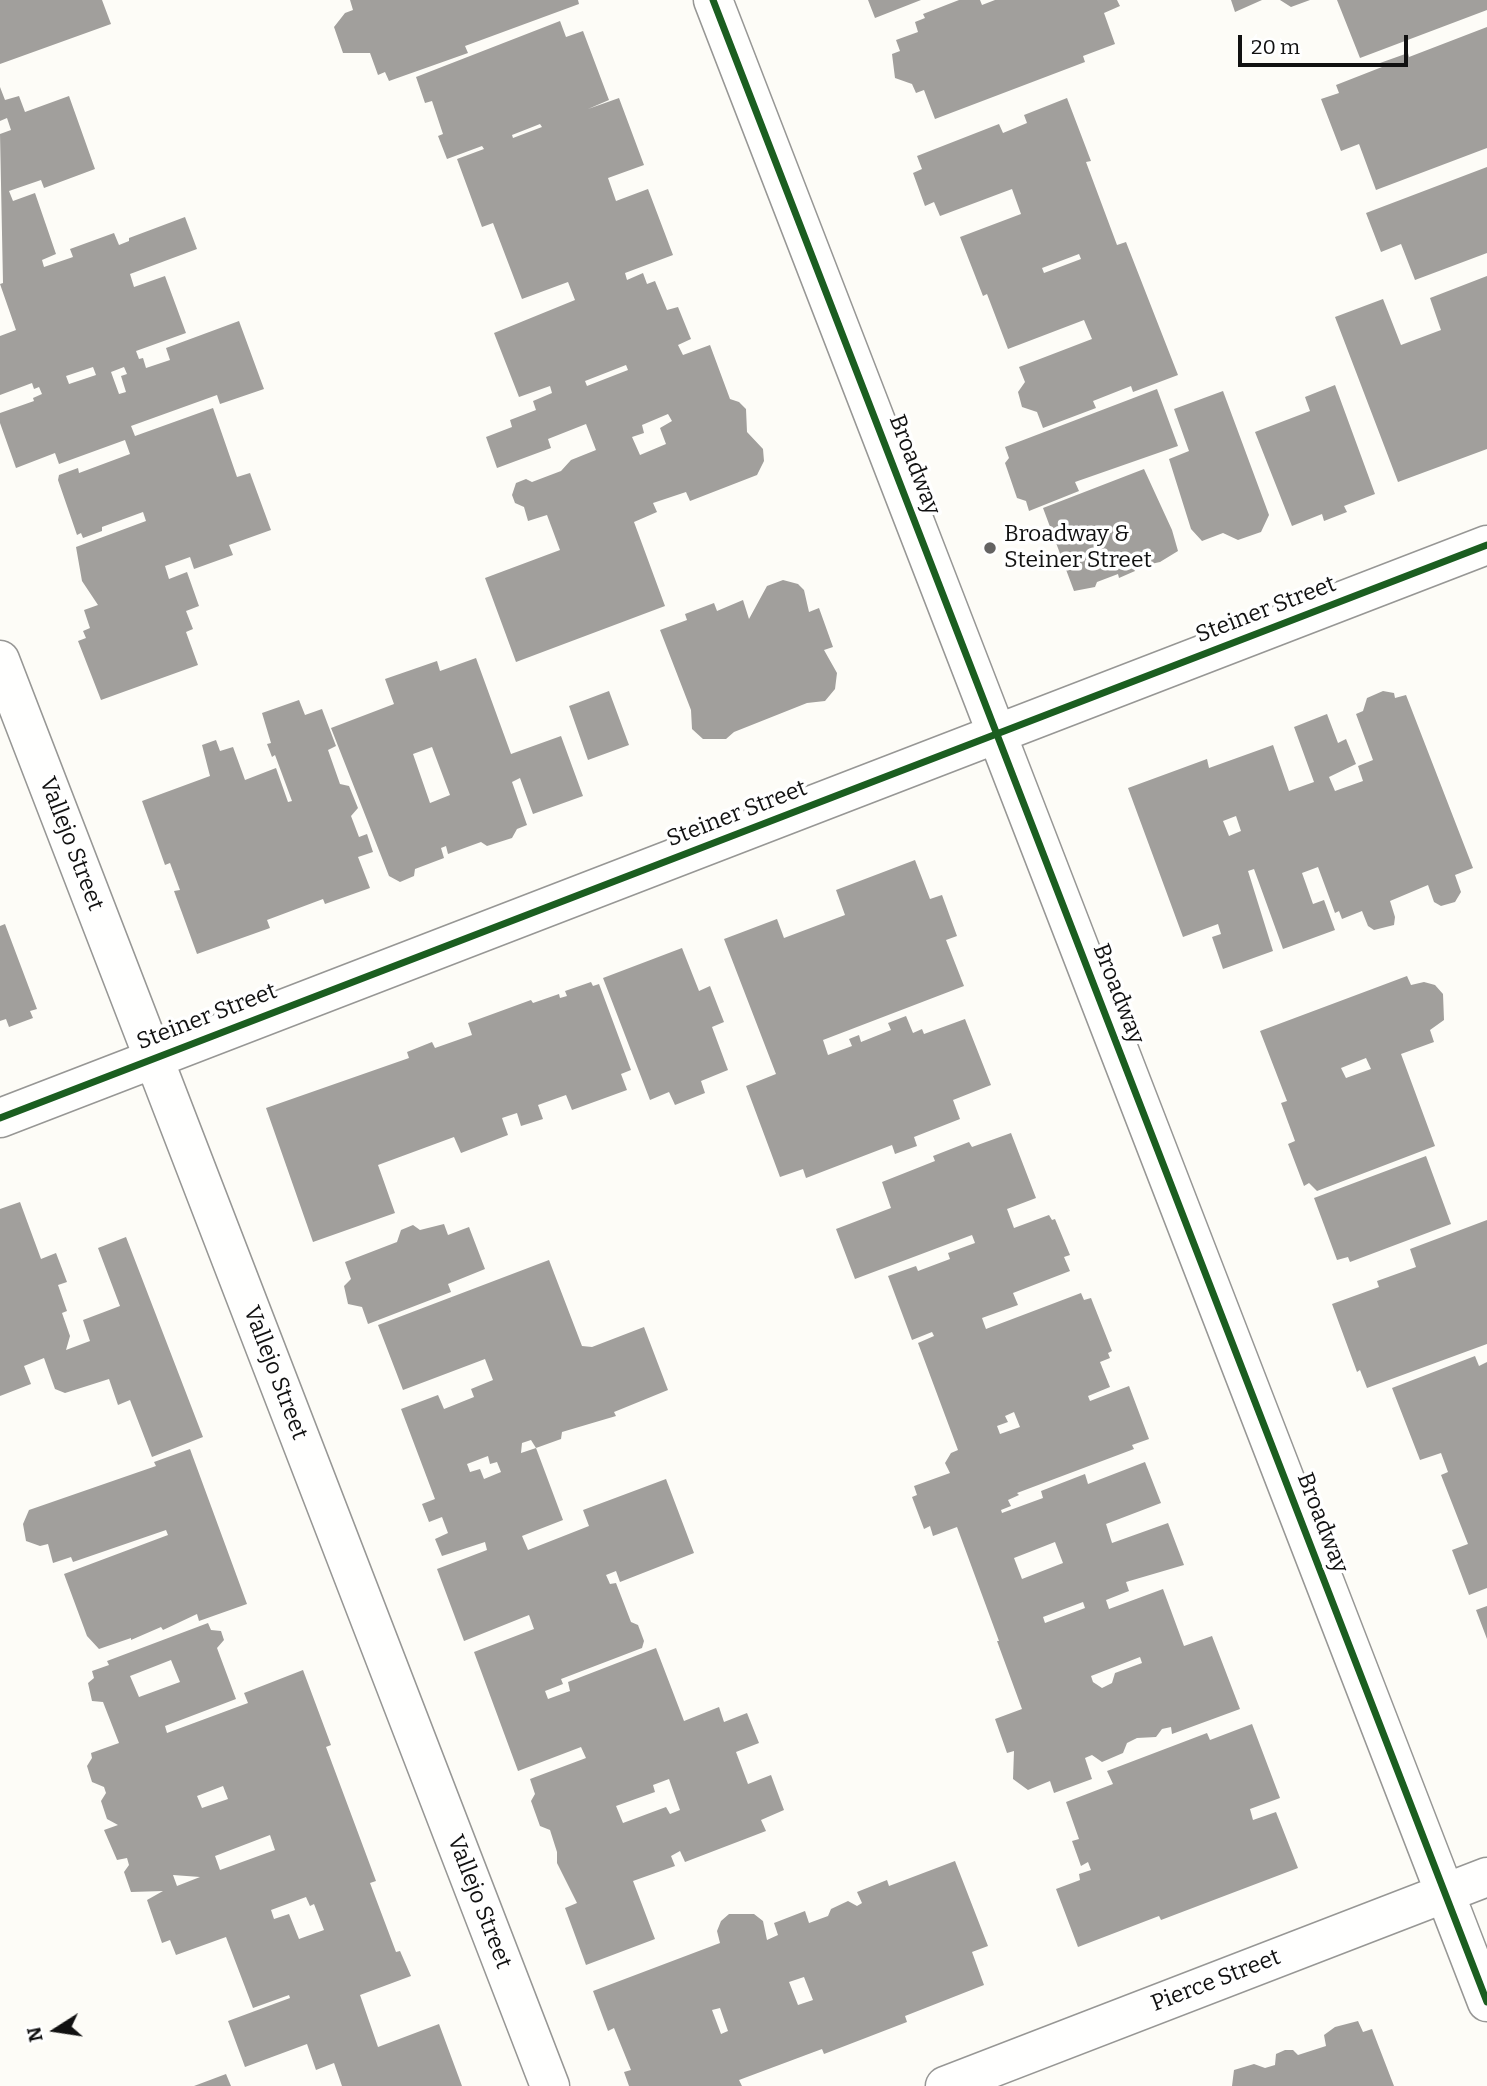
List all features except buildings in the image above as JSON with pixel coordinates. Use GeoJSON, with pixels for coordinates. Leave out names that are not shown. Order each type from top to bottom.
{"type":"FeatureCollection","features":[{"type":"Feature","properties":{"kind":"street","name":"Broadway"},"geometry":{"type":"LineString","coordinates":[[713,0],[1487,2002]]}},
{"type":"Feature","properties":{"kind":"street","name":"Steiner Street"},"geometry":{"type":"LineString","coordinates":[[0,1118],[1487,545]]}},
{"type":"Feature","properties":{"kind":"street","name":"Vallejo Street"},"geometry":{"type":"LineString","coordinates":[[0,660],[550,2086]]}},
{"type":"Feature","properties":{"kind":"street","name":"Pierce Street"},"geometry":{"type":"LineString","coordinates":[[945,2086],[1487,1877]]}},
{"type":"Feature","properties":{"kind":"cycle path"},"geometry":{"type":"LineString","coordinates":[[713,0],[1487,2002]]}},
{"type":"Feature","properties":{"kind":"cycle path"},"geometry":{"type":"LineString","coordinates":[[0,1118],[1487,545]]}},
{"type":"Feature","properties":{"kind":"place","name":"Broadway & Steiner Street"},"geometry":{"type":"Point","coordinates":[990,548]}}]}
